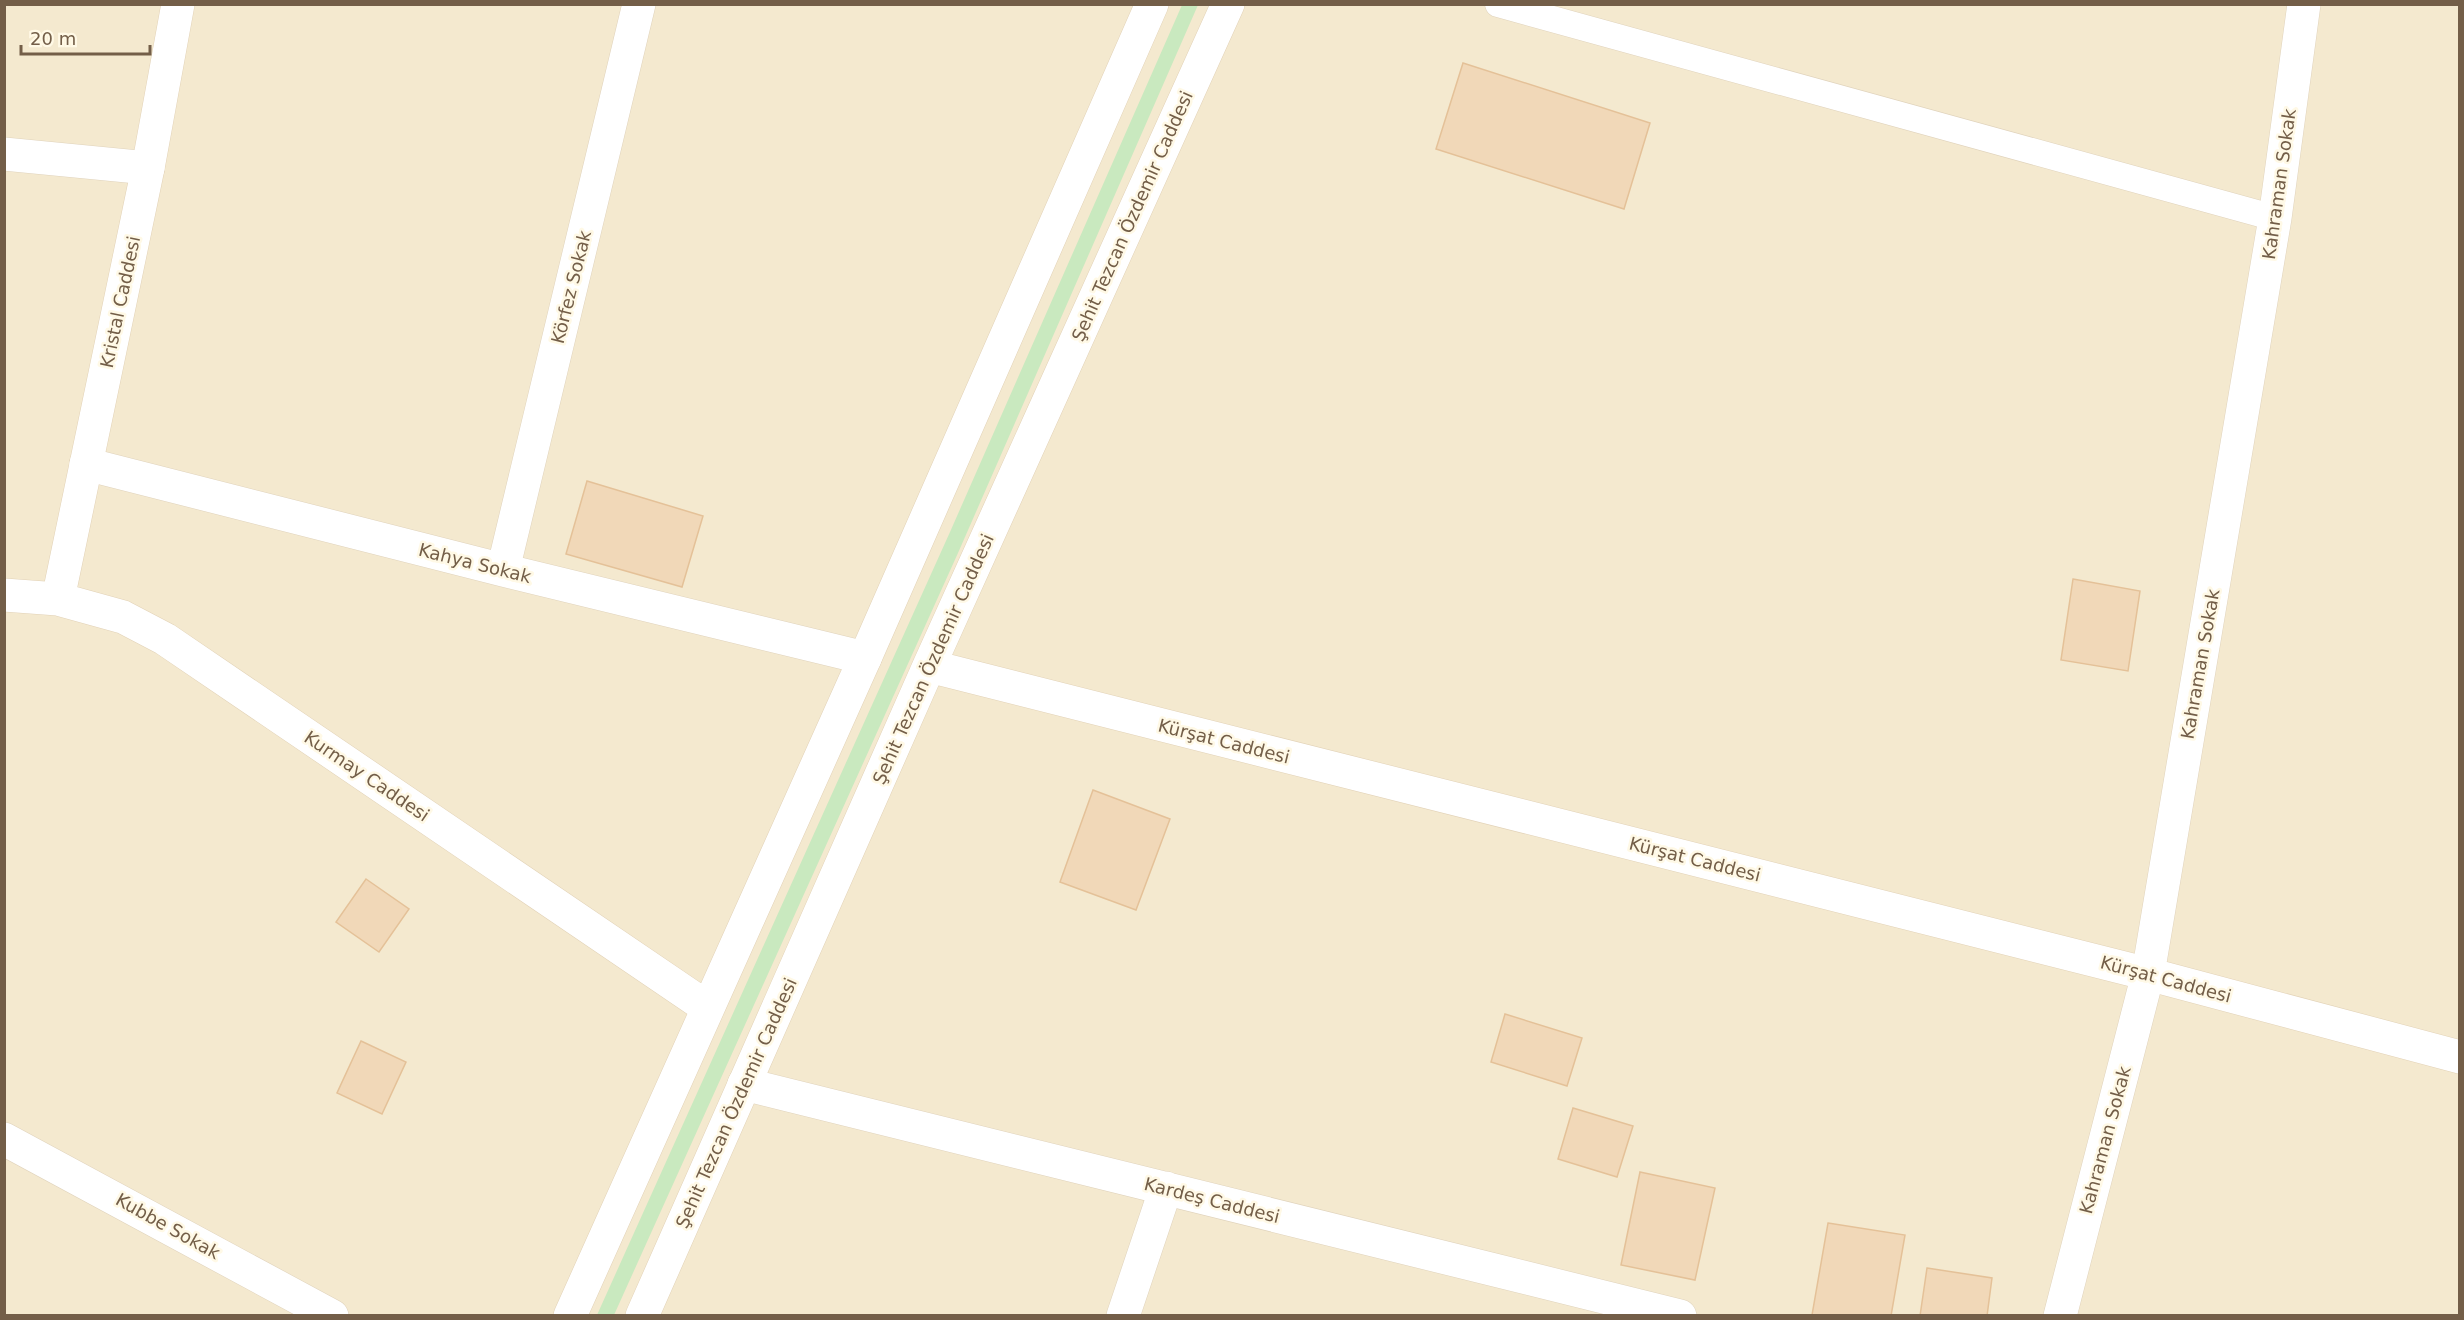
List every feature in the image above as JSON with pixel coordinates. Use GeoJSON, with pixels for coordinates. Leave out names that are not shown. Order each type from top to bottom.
{"type":"FeatureCollection","features":[{"type":"Feature","properties":{"kind":"street","name":"Kristal Caddesi"},"geometry":{"type":"LineString","coordinates":[[58,599],[148,168],[178,4]]}},
{"type":"Feature","properties":{"kind":"street","name":"Körfez Sokak"},"geometry":{"type":"LineString","coordinates":[[503,570],[639,4]]}},
{"type":"Feature","properties":{"kind":"street"},"geometry":{"type":"LineString","coordinates":[[570,1316],[865,658],[1152,4]]}},
{"type":"Feature","properties":{"kind":"street","name":"Şehit Tezcan Özdemir Caddesi"},"geometry":{"type":"LineString","coordinates":[[642,1316],[929,666],[1228,4]]}},
{"type":"Feature","properties":{"kind":"street","name":"Kahraman Sokak"},"geometry":{"type":"LineString","coordinates":[[2060,1316],[2148,974],[2275,218],[2304,4]]}},
{"type":"Feature","properties":{"kind":"street"},"geometry":{"type":"LineString","coordinates":[[4,154],[148,168]]}},
{"type":"Feature","properties":{"kind":"street","name":"Kahya Sokak"},"geometry":{"type":"LineString","coordinates":[[86,464],[503,570],[865,658]]}},
{"type":"Feature","properties":{"kind":"street","name":"Kurmay Caddesi"},"geometry":{"type":"LineString","coordinates":[[4,595],[58,599],[123,617],[165,639],[708,1008]]}},
{"type":"Feature","properties":{"kind":"street","name":"Kürşat Caddesi"},"geometry":{"type":"LineString","coordinates":[[929,666],[2148,974],[2460,1057]]}},
{"type":"Feature","properties":{"kind":"street","name":"Kardeş Caddesi"},"geometry":{"type":"LineString","coordinates":[[744,1083],[1680,1316]]}},
{"type":"Feature","properties":{"kind":"street","name":"Kubbe Sokak"},"geometry":{"type":"LineString","coordinates":[[4,1138],[332,1316]]}},
{"type":"Feature","properties":{"kind":"street"},"geometry":{"type":"LineString","coordinates":[[1123,1316],[1166,1188]]}},
{"type":"Feature","properties":{"kind":"lane"},"geometry":{"type":"LineString","coordinates":[[1498,4],[2275,218]]}},
{"type":"Feature","properties":{"kind":"shaded area"},"geometry":{"type":"Polygon","coordinates":[[[5,5],[2459,5],[2459,1315],[5,1315],[5,5]]]}},
{"type":"Feature","properties":{"kind":"green space"},"geometry":{"type":"Polygon","coordinates":[[[1182,5],[1198,5],[958,553],[614,1315],[597,1315],[950,532],[1182,5]]]}},
{"type":"Feature","properties":{"kind":"building"},"geometry":{"type":"Polygon","coordinates":[[[1463,63],[1650,123],[1624,209],[1436,149],[1463,63]]]}},
{"type":"Feature","properties":{"kind":"building"},"geometry":{"type":"Polygon","coordinates":[[[587,481],[703,516],[682,587],[566,554],[587,481]]]}},
{"type":"Feature","properties":{"kind":"building"},"geometry":{"type":"Polygon","coordinates":[[[2073,579],[2140,591],[2128,671],[2061,660],[2073,579]]]}},
{"type":"Feature","properties":{"kind":"building"},"geometry":{"type":"Polygon","coordinates":[[[1093,790],[1170,819],[1136,910],[1060,882],[1093,790]]]}},
{"type":"Feature","properties":{"kind":"building"},"geometry":{"type":"Polygon","coordinates":[[[366,879],[409,909],[379,952],[336,922],[366,879]]]}},
{"type":"Feature","properties":{"kind":"building"},"geometry":{"type":"Polygon","coordinates":[[[1505,1014],[1582,1038],[1567,1086],[1491,1062],[1505,1014]]]}},
{"type":"Feature","properties":{"kind":"building"},"geometry":{"type":"Polygon","coordinates":[[[361,1041],[406,1062],[382,1114],[337,1093],[361,1041]]]}},
{"type":"Feature","properties":{"kind":"building"},"geometry":{"type":"Polygon","coordinates":[[[1573,1108],[1633,1126],[1617,1177],[1558,1159],[1573,1108]]]}},
{"type":"Feature","properties":{"kind":"building"},"geometry":{"type":"Polygon","coordinates":[[[1640,1172],[1715,1188],[1695,1280],[1621,1265],[1640,1172]]]}},
{"type":"Feature","properties":{"kind":"building"},"geometry":{"type":"Polygon","coordinates":[[[1828,1223],[1905,1235],[1891,1316],[1812,1315],[1828,1223]]]}},
{"type":"Feature","properties":{"kind":"building"},"geometry":{"type":"Polygon","coordinates":[[[1927,1268],[1992,1278],[1987,1316],[1920,1316],[1927,1268]]]}}]}
